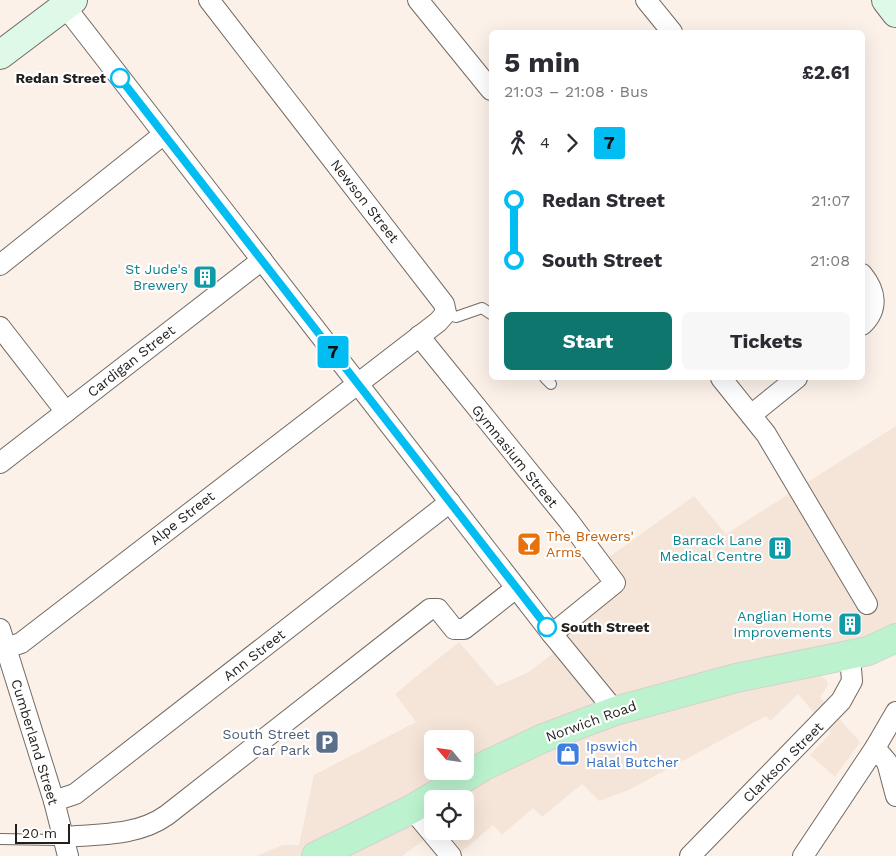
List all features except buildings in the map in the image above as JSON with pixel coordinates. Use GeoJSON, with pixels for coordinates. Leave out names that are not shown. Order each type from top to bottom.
{"type":"FeatureCollection","features":[{"type":"Feature","properties":{"kind":"main road","name":"Norwich Road"},"geometry":{"type":"LineString","coordinates":[[316,856],[412,809],[484,766],[541,739],[615,711],[727,680],[850,656],[892,641]]}},
{"type":"Feature","properties":{"kind":"street","name":"Newson Street"},"geometry":{"type":"LineString","coordinates":[[209,0],[444,304],[446,313]]}},
{"type":"Feature","properties":{"kind":"street"},"geometry":{"type":"LineString","coordinates":[[418,0],[489,88]]}},
{"type":"Feature","properties":{"kind":"street"},"geometry":{"type":"LineString","coordinates":[[646,0],[670,30]]}},
{"type":"Feature","properties":{"kind":"street"},"geometry":{"type":"LineString","coordinates":[[886,0],[896,13]]}},
{"type":"Feature","properties":{"kind":"street"},"geometry":{"type":"LineString","coordinates":[[0,55],[66,2],[164,134],[516,588],[615,711]]}},
{"type":"Feature","properties":{"kind":"street"},"geometry":{"type":"LineString","coordinates":[[0,265],[164,134]]}},
{"type":"Feature","properties":{"kind":"street","name":"Cardigan Street"},"geometry":{"type":"LineString","coordinates":[[0,463],[262,260]]}},
{"type":"Feature","properties":{"kind":"street"},"geometry":{"type":"LineString","coordinates":[[865,278],[870,284],[874,302],[873,313],[865,322]]}},
{"type":"Feature","properties":{"kind":"street"},"geometry":{"type":"LineString","coordinates":[[357,383],[420,336],[446,313]]}},
{"type":"Feature","properties":{"kind":"street"},"geometry":{"type":"LineString","coordinates":[[0,327],[66,412]]}},
{"type":"Feature","properties":{"kind":"street","name":"Gymnasium Street"},"geometry":{"type":"LineString","coordinates":[[420,336],[615,583],[552,634]]}},
{"type":"Feature","properties":{"kind":"street"},"geometry":{"type":"LineString","coordinates":[[723,380],[766,434],[866,604]]}},
{"type":"Feature","properties":{"kind":"street"},"geometry":{"type":"LineString","coordinates":[[751,415],[795,380]]}},
{"type":"Feature","properties":{"kind":"street","name":"Alpe Street"},"geometry":{"type":"LineString","coordinates":[[3,641],[21,643],[357,383]]}},
{"type":"Feature","properties":{"kind":"street","name":"Ann Street"},"geometry":{"type":"LineString","coordinates":[[54,801],[75,794],[450,502]]}},
{"type":"Feature","properties":{"kind":"street"},"geometry":{"type":"LineString","coordinates":[[66,847],[150,826],[167,815],[430,609],[438,609],[454,629],[460,630],[516,588]]}},
{"type":"Feature","properties":{"kind":"street","name":"Cumberland Street"},"geometry":{"type":"LineString","coordinates":[[3,641],[54,801],[66,847]]}},
{"type":"Feature","properties":{"kind":"street","name":"Clarkson Street"},"geometry":{"type":"LineString","coordinates":[[690,856],[841,701],[852,681],[850,656]]}},
{"type":"Feature","properties":{"kind":"street"},"geometry":{"type":"LineString","coordinates":[[803,856],[876,748],[896,712]]}},
{"type":"Feature","properties":{"kind":"street"},"geometry":{"type":"LineString","coordinates":[[876,748],[887,762],[896,796]]}},
{"type":"Feature","properties":{"kind":"street"},"geometry":{"type":"LineString","coordinates":[[412,809],[451,856]]}},
{"type":"Feature","properties":{"kind":"lane"},"geometry":{"type":"LineString","coordinates":[[446,313],[456,317],[482,308],[489,313]]}},
{"type":"Feature","properties":{"kind":"lane"},"geometry":{"type":"LineString","coordinates":[[0,839],[56,840],[66,847]]}},
{"type":"Feature","properties":{"kind":"shaded area"},"geometry":{"type":"Polygon","coordinates":[[[896,426],[896,654],[888,643],[817,662],[820,676],[826,679],[828,685],[820,697],[860,742],[835,777],[810,755],[831,733],[798,694],[770,721],[766,716],[629,790],[599,801],[582,784],[542,817],[533,808],[502,835],[493,825],[460,853],[449,840],[474,840],[474,790],[424,790],[424,840],[402,856],[256,856],[283,845],[299,845],[314,775],[416,722],[395,694],[459,642],[497,686],[529,672],[552,654],[552,634],[620,585],[605,560],[694,496],[726,534],[896,426]]]}},
{"type":"Feature","properties":{"kind":"bus line","name":"7"},"geometry":{"type":"LineString","coordinates":[[120,78],[547,627]]}},
{"type":"Feature","properties":{"kind":"place","name":"Redan Street"},"geometry":{"type":"Point","coordinates":[120,78]}},
{"type":"Feature","properties":{"kind":"place","name":"St Jude's Brewery"},"geometry":{"type":"Point","coordinates":[205,277]}},
{"type":"Feature","properties":{"kind":"place","name":"The Brewers' Arms"},"geometry":{"type":"Point","coordinates":[529,544]}},
{"type":"Feature","properties":{"kind":"place","name":"Barrack Lane Medical Centre"},"geometry":{"type":"Point","coordinates":[780,548]}},
{"type":"Feature","properties":{"kind":"place","name":"Anglian Home Improvements"},"geometry":{"type":"Point","coordinates":[850,624]}},
{"type":"Feature","properties":{"kind":"place","name":"South Street"},"geometry":{"type":"Point","coordinates":[547,627]}},
{"type":"Feature","properties":{"kind":"place","name":"South Street Car Park"},"geometry":{"type":"Point","coordinates":[327,742]}},
{"type":"Feature","properties":{"kind":"place","name":"Ipswich Halal Butcher"},"geometry":{"type":"Point","coordinates":[568,754]}}]}
